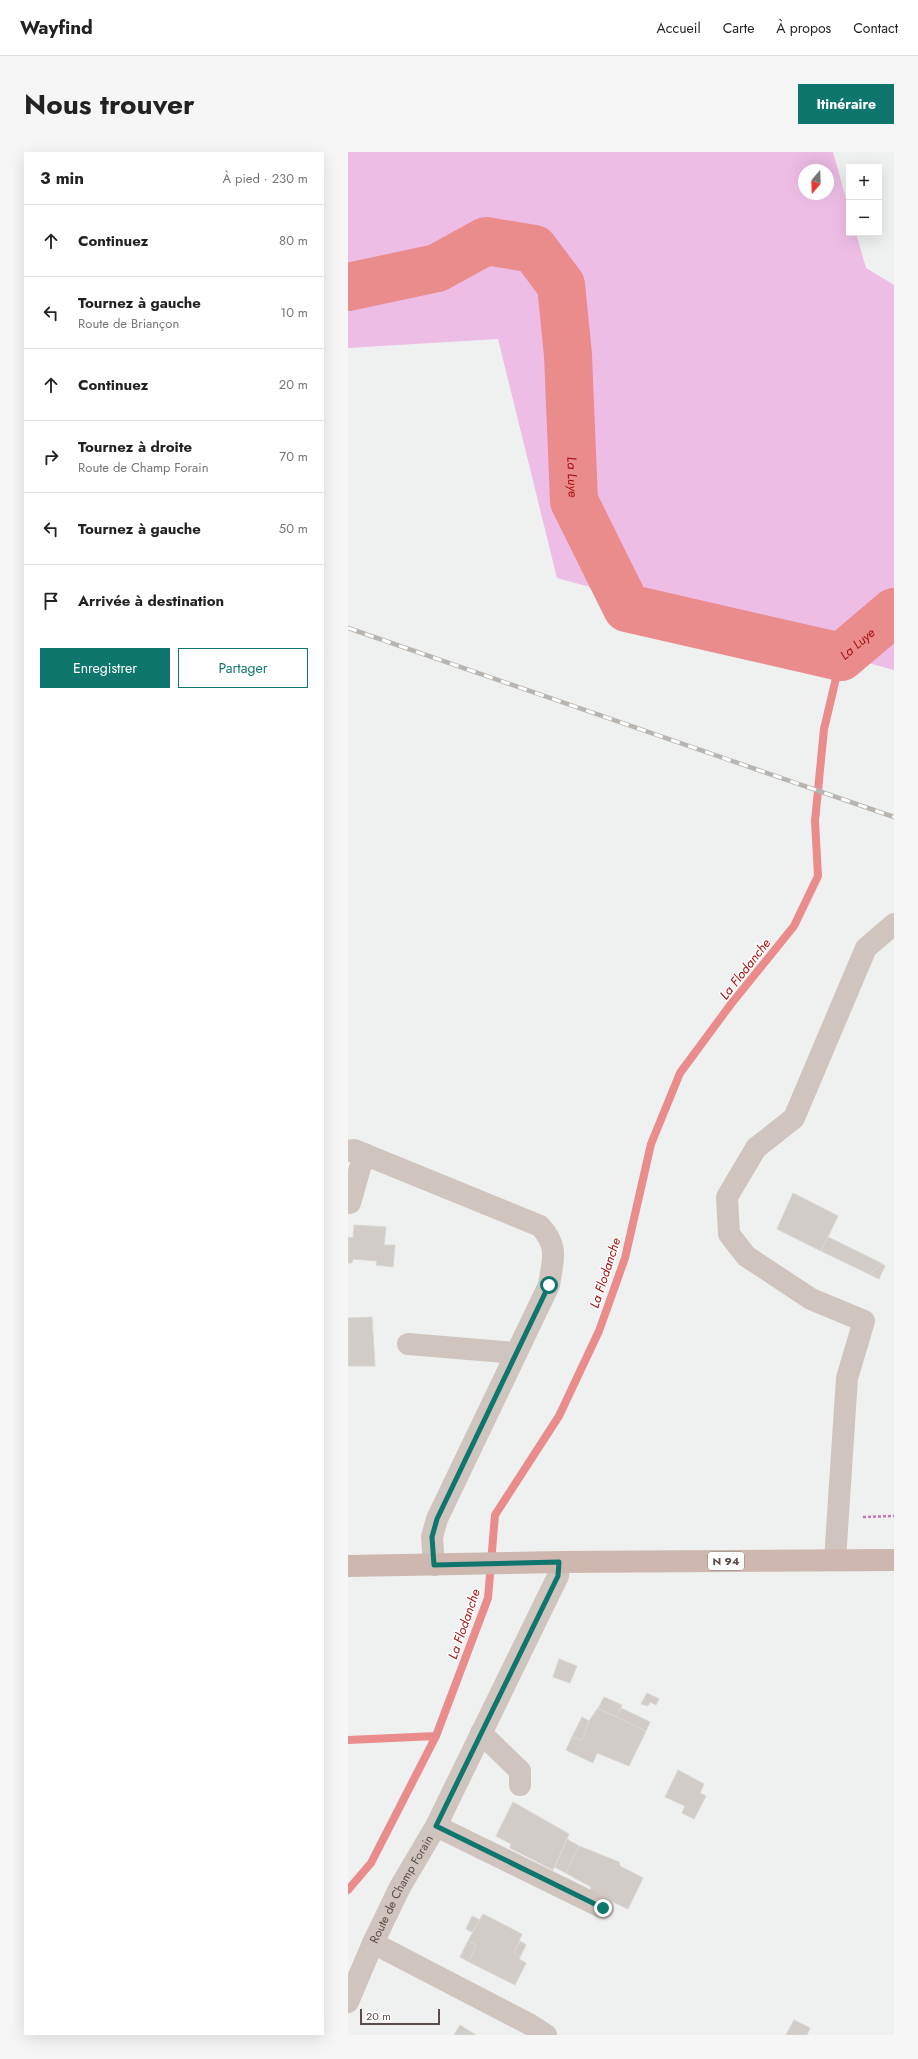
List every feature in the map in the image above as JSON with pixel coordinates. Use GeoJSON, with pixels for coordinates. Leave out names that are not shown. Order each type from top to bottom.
{"type":"FeatureCollection","features":[{"type":"Feature","properties":{"kind":"main road","name":"N 94"},"geometry":{"type":"LineString","coordinates":[[348,1566],[559,1562],[894,1560]]}},
{"type":"Feature","properties":{"kind":"street"},"geometry":{"type":"LineString","coordinates":[[835,1560],[847,1378],[864,1321],[811,1299],[746,1256],[729,1234],[727,1197],[756,1148],[794,1118],[866,948],[894,924]]}},
{"type":"Feature","properties":{"kind":"street"},"geometry":{"type":"LineString","coordinates":[[350,1203],[355,1152],[540,1226],[550,1236],[553,1256],[549,1285],[437,1519],[432,1537],[434,1565]]}},
{"type":"Feature","properties":{"kind":"street"},"geometry":{"type":"LineString","coordinates":[[408,1344],[516,1353]]}},
{"type":"Feature","properties":{"kind":"street","name":"Route de Champ Forain"},"geometry":{"type":"LineString","coordinates":[[348,2002],[373,1943],[400,1887],[436,1826],[558,1576],[559,1562]]}},
{"type":"Feature","properties":{"kind":"street"},"geometry":{"type":"LineString","coordinates":[[481,1733],[520,1770],[520,1785]]}},
{"type":"Feature","properties":{"kind":"street"},"geometry":{"type":"LineString","coordinates":[[436,1826],[603,1908]]}},
{"type":"Feature","properties":{"kind":"street"},"geometry":{"type":"LineString","coordinates":[[373,1943],[529,2024],[546,2035]]}},
{"type":"Feature","properties":{"kind":"path"},"geometry":{"type":"LineString","coordinates":[[837,1519],[894,1516]]}},
{"type":"Feature","properties":{"kind":"shaded area"},"geometry":{"type":"Polygon","coordinates":[[[348,152],[833,152],[846,198],[846,236],[857,236],[866,268],[894,285],[894,670],[557,578],[498,339],[348,348],[348,152]]]}},
{"type":"Feature","properties":{"kind":"building"},"geometry":{"type":"Polygon","coordinates":[[[793,1193],[838,1216],[821,1251],[777,1229],[793,1193]]]}},
{"type":"Feature","properties":{"kind":"building"},"geometry":{"type":"Polygon","coordinates":[[[354,1225],[386,1227],[384,1245],[395,1245],[393,1267],[376,1265],[377,1261],[353,1259],[352,1263],[348,1263],[348,1237],[353,1238],[354,1225]]]}},
{"type":"Feature","properties":{"kind":"building"},"geometry":{"type":"Polygon","coordinates":[[[828,1237],[881,1263],[879,1267],[869,1274],[821,1251],[828,1237]]]}},
{"type":"Feature","properties":{"kind":"building"},"geometry":{"type":"Polygon","coordinates":[[[881,1263],[885,1266],[879,1279],[869,1274],[879,1267],[881,1263]]]}},
{"type":"Feature","properties":{"kind":"building"},"geometry":{"type":"Polygon","coordinates":[[[372,1317],[375,1366],[348,1366],[348,1318],[372,1317]]]}},
{"type":"Feature","properties":{"kind":"building"},"geometry":{"type":"Polygon","coordinates":[[[559,1659],[577,1666],[570,1683],[553,1677],[559,1659]]]}},
{"type":"Feature","properties":{"kind":"building"},"geometry":{"type":"Polygon","coordinates":[[[647,1693],[659,1699],[656,1705],[650,1702],[648,1706],[641,1704],[647,1693]]]}},
{"type":"Feature","properties":{"kind":"building"},"geometry":{"type":"Polygon","coordinates":[[[604,1697],[622,1705],[616,1717],[598,1709],[604,1697]]]}},
{"type":"Feature","properties":{"kind":"building"},"geometry":{"type":"Polygon","coordinates":[[[598,1708],[646,1731],[629,1766],[597,1753],[593,1763],[566,1750],[572,1737],[582,1740],[589,1721],[598,1708]]]}},
{"type":"Feature","properties":{"kind":"building"},"geometry":{"type":"Polygon","coordinates":[[[621,1708],[650,1722],[646,1731],[616,1717],[621,1708]]]}},
{"type":"Feature","properties":{"kind":"building"},"geometry":{"type":"Polygon","coordinates":[[[582,1717],[589,1721],[582,1740],[572,1737],[582,1717]]]}},
{"type":"Feature","properties":{"kind":"building"},"geometry":{"type":"Polygon","coordinates":[[[678,1770],[704,1784],[700,1793],[706,1796],[694,1819],[682,1813],[685,1806],[665,1797],[678,1770]]]}},
{"type":"Feature","properties":{"kind":"building"},"geometry":{"type":"Polygon","coordinates":[[[513,1802],[569,1834],[553,1870],[510,1848],[511,1844],[496,1836],[513,1802]]]}},
{"type":"Feature","properties":{"kind":"building"},"geometry":{"type":"Polygon","coordinates":[[[567,1839],[579,1846],[566,1873],[555,1867],[567,1839]]]}},
{"type":"Feature","properties":{"kind":"building"},"geometry":{"type":"Polygon","coordinates":[[[579,1846],[619,1862],[620,1866],[643,1878],[628,1909],[590,1891],[591,1887],[566,1873],[579,1846]]]}},
{"type":"Feature","properties":{"kind":"building"},"geometry":{"type":"Polygon","coordinates":[[[483,1914],[522,1934],[514,1953],[520,1957],[519,1959],[526,1963],[515,1985],[469,1962],[476,1945],[468,1941],[483,1914]]]}},
{"type":"Feature","properties":{"kind":"building"},"geometry":{"type":"Polygon","coordinates":[[[472,1916],[480,1920],[472,1932],[466,1929],[472,1916]]]}},
{"type":"Feature","properties":{"kind":"building"},"geometry":{"type":"Polygon","coordinates":[[[468,1941],[476,1945],[469,1962],[460,1957],[468,1941]]]}},
{"type":"Feature","properties":{"kind":"building"},"geometry":{"type":"Polygon","coordinates":[[[520,1941],[526,1945],[520,1957],[514,1953],[520,1941]]]}},
{"type":"Feature","properties":{"kind":"building"},"geometry":{"type":"Polygon","coordinates":[[[794,2020],[810,2028],[807,2035],[786,2035],[794,2020]]]}},
{"type":"Feature","properties":{"kind":"building"},"geometry":{"type":"Polygon","coordinates":[[[460,2025],[476,2035],[454,2035],[460,2025]]]}},
{"type":"Feature","properties":{"kind":"waterway","name":"La Luye"},"geometry":{"type":"LineString","coordinates":[[348,287],[437,268],[486,241],[534,249],[561,285],[568,355],[574,501],[627,608],[841,657],[894,612]]}},
{"type":"Feature","properties":{"kind":"waterway","name":"La Flodanche"},"geometry":{"type":"LineString","coordinates":[[348,1890],[371,1863],[436,1736],[488,1598],[495,1515],[559,1416],[599,1331],[625,1258],[651,1144],[680,1073],[731,1004],[794,926],[818,876],[815,821],[824,729],[841,657]]}},
{"type":"Feature","properties":{"kind":"waterway"},"geometry":{"type":"LineString","coordinates":[[348,1740],[436,1736]]}},
{"type":"Feature","properties":{"kind":"railway"},"geometry":{"type":"LineString","coordinates":[[348,628],[894,817]]}},
{"type":"Feature","properties":{"kind":"route"},"geometry":{"type":"LineString","coordinates":[[549,1285],[437,1519],[432,1537],[434,1565],[559,1562],[558,1576],[436,1826],[603,1908]]}}]}
